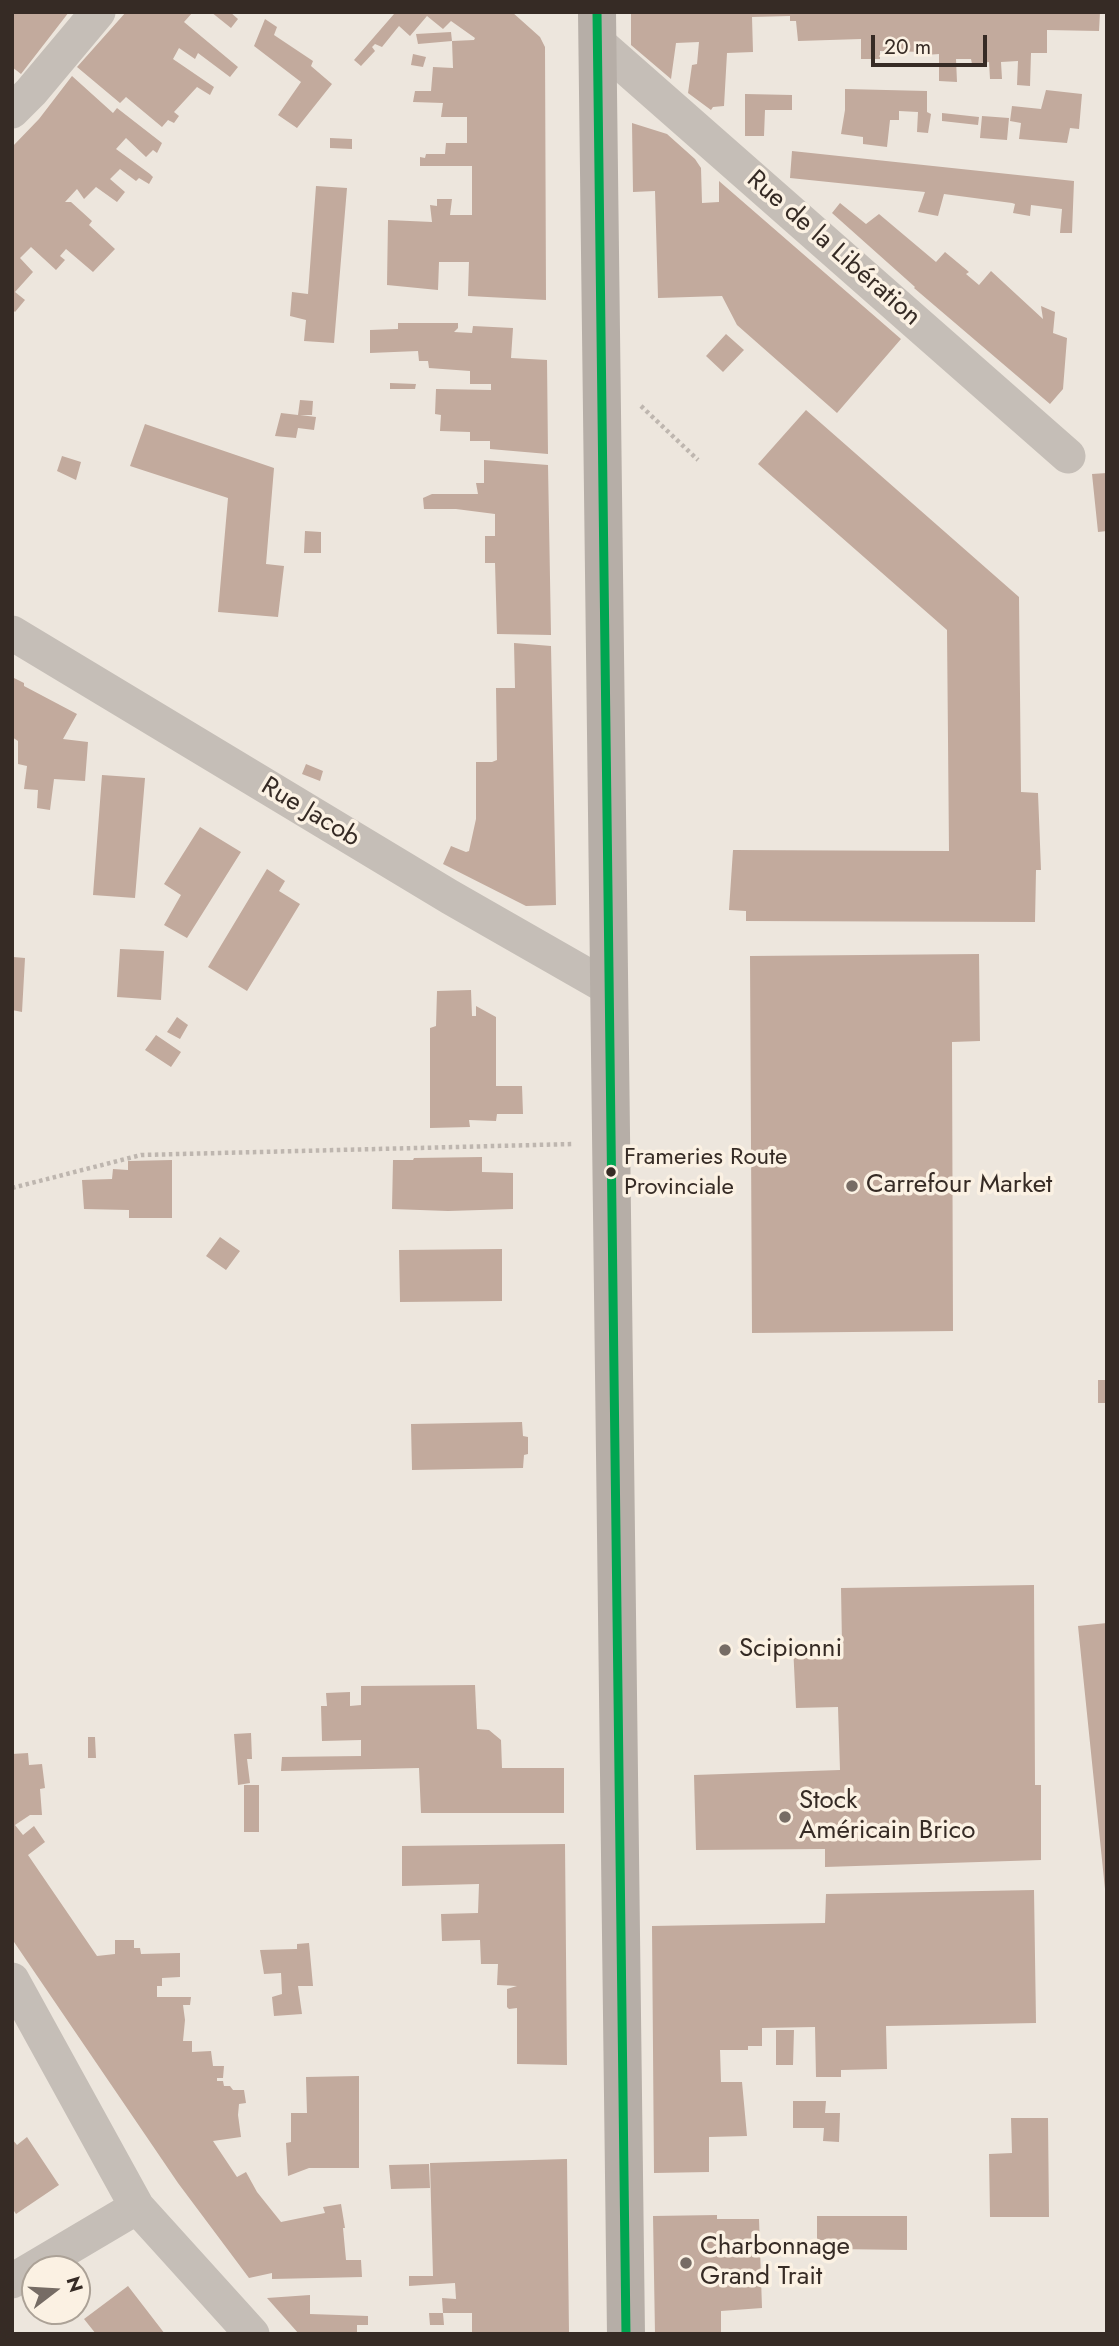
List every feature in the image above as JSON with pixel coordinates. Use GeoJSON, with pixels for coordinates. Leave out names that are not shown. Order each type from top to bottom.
{"type":"FeatureCollection","features":[{"type":"Feature","properties":{"kind":"main road"},"geometry":{"type":"LineString","coordinates":[[597,27],[626,2334]]}},
{"type":"Feature","properties":{"kind":"street"},"geometry":{"type":"LineString","coordinates":[[12,111],[98,12]]}},
{"type":"Feature","properties":{"kind":"street","name":"Rue de la Libération"},"geometry":{"type":"LineString","coordinates":[[597,27],[1068,456]]}},
{"type":"Feature","properties":{"kind":"street","name":"Rue Jacob"},"geometry":{"type":"LineString","coordinates":[[12,633],[438,890],[610,989]]}},
{"type":"Feature","properties":{"kind":"street"},"geometry":{"type":"LineString","coordinates":[[12,1980],[137,2207],[252,2334]]}},
{"type":"Feature","properties":{"kind":"street"},"geometry":{"type":"LineString","coordinates":[[12,2281],[137,2207]]}},
{"type":"Feature","properties":{"kind":"path"},"geometry":{"type":"LineString","coordinates":[[633,399],[698,460]]}},
{"type":"Feature","properties":{"kind":"path"},"geometry":{"type":"LineString","coordinates":[[12,1188],[141,1154],[612,1143]]}},
{"type":"Feature","properties":{"kind":"building"},"geometry":{"type":"Polygon","coordinates":[[[12,12],[69,12],[21,74],[12,67],[12,12]]]}},
{"type":"Feature","properties":{"kind":"building"},"geometry":{"type":"Polygon","coordinates":[[[126,12],[193,12],[184,22],[238,67],[230,77],[198,53],[195,59],[179,48],[173,59],[214,87],[210,95],[197,87],[174,112],[179,116],[174,123],[168,120],[162,127],[126,97],[120,103],[77,67],[126,12]]]}},
{"type":"Feature","properties":{"kind":"building"},"geometry":{"type":"Polygon","coordinates":[[[211,12],[230,12],[238,19],[231,28],[211,12]]]}},
{"type":"Feature","properties":{"kind":"building"},"geometry":{"type":"Polygon","coordinates":[[[392,12],[512,12],[540,37],[545,47],[546,300],[468,296],[469,262],[439,262],[438,290],[387,285],[388,220],[432,222],[430,205],[437,206],[437,199],[452,199],[450,215],[472,215],[472,166],[420,166],[420,157],[425,158],[426,154],[445,154],[446,143],[467,143],[467,117],[441,117],[443,103],[413,102],[415,91],[431,91],[433,67],[453,68],[452,41],[475,38],[451,21],[443,29],[427,16],[410,36],[399,26],[382,47],[375,44],[372,47],[375,51],[361,66],[354,60],[394,14],[392,12]]]}},
{"type":"Feature","properties":{"kind":"building"},"geometry":{"type":"Polygon","coordinates":[[[631,12],[1100,12],[1099,31],[1047,30],[1047,53],[1031,53],[1030,86],[1017,85],[1018,61],[1001,62],[1002,79],[990,79],[989,62],[972,64],[971,59],[956,59],[957,82],[939,81],[939,54],[880,51],[880,59],[861,59],[861,39],[798,41],[796,21],[790,21],[790,16],[752,17],[753,52],[727,53],[724,106],[713,107],[711,110],[688,93],[692,65],[697,64],[699,42],[676,43],[671,79],[631,45],[631,12]]]}},
{"type":"Feature","properties":{"kind":"building"},"geometry":{"type":"Polygon","coordinates":[[[265,19],[277,27],[274,35],[313,61],[311,66],[332,84],[297,128],[278,115],[301,82],[254,46],[265,19]]]}},
{"type":"Feature","properties":{"kind":"building"},"geometry":{"type":"Polygon","coordinates":[[[451,32],[452,41],[418,44],[416,34],[451,32]]]}},
{"type":"Feature","properties":{"kind":"building"},"geometry":{"type":"Polygon","coordinates":[[[413,54],[426,57],[423,67],[411,65],[413,54]]]}},
{"type":"Feature","properties":{"kind":"building"},"geometry":{"type":"Polygon","coordinates":[[[72,76],[113,113],[117,108],[162,143],[157,153],[153,150],[146,157],[126,138],[116,149],[153,177],[149,184],[139,178],[136,181],[120,169],[110,179],[125,192],[117,202],[96,187],[84,199],[77,189],[65,202],[71,202],[92,221],[89,225],[115,249],[93,272],[66,249],[60,256],[65,260],[56,270],[31,247],[20,258],[33,272],[15,292],[25,300],[15,312],[12,309],[12,147],[39,119],[72,76]]]}},
{"type":"Feature","properties":{"kind":"building"},"geometry":{"type":"Polygon","coordinates":[[[845,89],[927,91],[927,112],[931,114],[928,133],[917,132],[918,112],[899,111],[899,120],[890,120],[887,147],[863,144],[863,137],[841,134],[845,89]]]}},
{"type":"Feature","properties":{"kind":"building"},"geometry":{"type":"Polygon","coordinates":[[[1046,90],[1082,94],[1079,129],[1070,128],[1067,143],[1019,139],[1021,123],[1010,121],[1012,106],[1041,109],[1046,90]]]}},
{"type":"Feature","properties":{"kind":"building"},"geometry":{"type":"Polygon","coordinates":[[[745,94],[792,95],[792,110],[765,110],[764,136],[745,136],[745,94]]]}},
{"type":"Feature","properties":{"kind":"building"},"geometry":{"type":"Polygon","coordinates":[[[942,113],[979,117],[978,125],[942,121],[942,113]]]}},
{"type":"Feature","properties":{"kind":"building"},"geometry":{"type":"Polygon","coordinates":[[[982,116],[1009,118],[1007,140],[980,138],[982,116]]]}},
{"type":"Feature","properties":{"kind":"building"},"geometry":{"type":"Polygon","coordinates":[[[632,123],[667,134],[695,159],[701,168],[702,203],[719,202],[719,181],[901,339],[837,413],[737,325],[722,296],[658,298],[655,191],[633,192],[632,123]]]}},
{"type":"Feature","properties":{"kind":"building"},"geometry":{"type":"Polygon","coordinates":[[[330,138],[352,139],[352,149],[330,148],[330,138]]]}},
{"type":"Feature","properties":{"kind":"building"},"geometry":{"type":"Polygon","coordinates":[[[792,151],[1074,181],[1072,233],[1060,233],[1062,209],[1031,205],[1030,216],[1013,213],[1015,204],[1012,203],[944,194],[938,216],[918,212],[925,192],[790,178],[792,151]]]}},
{"type":"Feature","properties":{"kind":"building"},"geometry":{"type":"Polygon","coordinates":[[[316,186],[347,188],[334,343],[304,341],[306,320],[290,316],[292,292],[308,294],[316,186]]]}},
{"type":"Feature","properties":{"kind":"building"},"geometry":{"type":"Polygon","coordinates":[[[840,203],[866,224],[879,214],[936,262],[945,252],[969,272],[966,274],[979,285],[991,271],[1043,319],[1041,306],[1055,312],[1053,333],[1067,338],[1063,389],[1050,404],[914,288],[832,213],[840,203]]]}},
{"type":"Feature","properties":{"kind":"building"},"geometry":{"type":"Polygon","coordinates":[[[398,323],[458,323],[454,332],[472,333],[473,326],[513,328],[511,358],[547,360],[548,454],[490,449],[490,441],[470,441],[470,432],[440,431],[441,415],[435,414],[436,389],[491,390],[491,384],[470,384],[470,371],[429,368],[428,361],[419,361],[418,351],[370,353],[370,330],[398,329],[398,323]]]}},
{"type":"Feature","properties":{"kind":"building"},"geometry":{"type":"Polygon","coordinates":[[[726,334],[744,350],[723,372],[706,356],[726,334]]]}},
{"type":"Feature","properties":{"kind":"building"},"geometry":{"type":"Polygon","coordinates":[[[390,383],[416,384],[415,389],[390,389],[390,383]]]}},
{"type":"Feature","properties":{"kind":"building"},"geometry":{"type":"Polygon","coordinates":[[[300,400],[313,401],[312,415],[300,415],[316,417],[314,430],[298,428],[296,438],[275,436],[281,413],[298,415],[300,400]]]}},
{"type":"Feature","properties":{"kind":"building"},"geometry":{"type":"Polygon","coordinates":[[[806,410],[1019,597],[1021,792],[1038,793],[1041,870],[1036,870],[1035,922],[746,921],[746,911],[729,910],[733,850],[949,851],[947,630],[758,464],[806,410]]]}},
{"type":"Feature","properties":{"kind":"building"},"geometry":{"type":"Polygon","coordinates":[[[145,424],[274,468],[266,564],[284,566],[278,617],[218,612],[228,498],[130,466],[145,424]]]}},
{"type":"Feature","properties":{"kind":"building"},"geometry":{"type":"Polygon","coordinates":[[[62,456],[81,462],[76,480],[57,471],[62,456]]]}},
{"type":"Feature","properties":{"kind":"building"},"geometry":{"type":"Polygon","coordinates":[[[484,460],[548,465],[551,635],[497,634],[495,563],[485,563],[485,536],[495,536],[495,514],[456,509],[424,509],[423,498],[432,494],[478,494],[476,483],[484,483],[484,460]]]}},
{"type":"Feature","properties":{"kind":"building"},"geometry":{"type":"Polygon","coordinates":[[[1107,473],[1107,531],[1098,532],[1092,474],[1107,473]]]}},
{"type":"Feature","properties":{"kind":"building"},"geometry":{"type":"Polygon","coordinates":[[[305,531],[321,532],[321,553],[304,553],[305,531]]]}},
{"type":"Feature","properties":{"kind":"building"},"geometry":{"type":"Polygon","coordinates":[[[514,643],[551,646],[556,905],[526,906],[443,864],[451,846],[469,851],[476,819],[476,762],[497,760],[496,688],[515,688],[514,643]]]}},
{"type":"Feature","properties":{"kind":"building"},"geometry":{"type":"Polygon","coordinates":[[[12,677],[77,714],[63,739],[88,742],[85,781],[54,779],[50,810],[37,808],[38,790],[24,789],[27,766],[18,764],[18,741],[12,737],[12,677]]]}},
{"type":"Feature","properties":{"kind":"building"},"geometry":{"type":"Polygon","coordinates":[[[306,764],[323,771],[320,781],[302,774],[306,764]]]}},
{"type":"Feature","properties":{"kind":"building"},"geometry":{"type":"Polygon","coordinates":[[[102,775],[145,778],[135,898],[93,895],[102,775]]]}},
{"type":"Feature","properties":{"kind":"building"},"geometry":{"type":"Polygon","coordinates":[[[200,827],[241,852],[187,938],[164,925],[181,895],[164,884],[200,827]]]}},
{"type":"Feature","properties":{"kind":"building"},"geometry":{"type":"Polygon","coordinates":[[[267,869],[285,881],[279,891],[300,904],[247,991],[208,967],[267,869]]]}},
{"type":"Feature","properties":{"kind":"building"},"geometry":{"type":"Polygon","coordinates":[[[120,949],[164,951],[161,1000],[117,997],[120,949]]]}},
{"type":"Feature","properties":{"kind":"building","name":"Carrefour Market"},"geometry":{"type":"Polygon","coordinates":[[[979,954],[980,1041],[952,1042],[953,1331],[752,1333],[750,956],[979,954]]]}},
{"type":"Feature","properties":{"kind":"building"},"geometry":{"type":"Polygon","coordinates":[[[13,957],[25,958],[22,1012],[12,1010],[13,957]]]}},
{"type":"Feature","properties":{"kind":"building"},"geometry":{"type":"Polygon","coordinates":[[[471,990],[472,1016],[476,1016],[476,1006],[496,1017],[496,1086],[522,1086],[523,1114],[497,1114],[496,1121],[469,1120],[470,1127],[430,1128],[430,1028],[436,1026],[437,991],[471,990]]]}},
{"type":"Feature","properties":{"kind":"building"},"geometry":{"type":"Polygon","coordinates":[[[177,1017],[188,1025],[180,1039],[167,1032],[177,1017]]]}},
{"type":"Feature","properties":{"kind":"building"},"geometry":{"type":"Polygon","coordinates":[[[156,1035],[181,1052],[171,1067],[145,1050],[156,1035]]]}},
{"type":"Feature","properties":{"kind":"building"},"geometry":{"type":"Polygon","coordinates":[[[482,1157],[482,1172],[513,1173],[513,1209],[392,1209],[393,1160],[482,1157]]]}},
{"type":"Feature","properties":{"kind":"building"},"geometry":{"type":"Polygon","coordinates":[[[172,1160],[172,1218],[129,1218],[129,1210],[84,1209],[82,1180],[112,1179],[113,1169],[128,1170],[128,1161],[172,1160]]]}},
{"type":"Feature","properties":{"kind":"building"},"geometry":{"type":"Polygon","coordinates":[[[220,1237],[240,1251],[226,1270],[206,1256],[220,1237]]]}},
{"type":"Feature","properties":{"kind":"building"},"geometry":{"type":"Polygon","coordinates":[[[502,1249],[502,1301],[400,1302],[399,1250],[502,1249]]]}},
{"type":"Feature","properties":{"kind":"building"},"geometry":{"type":"Polygon","coordinates":[[[1098,1380],[1107,1380],[1107,1403],[1098,1403],[1098,1380]]]}},
{"type":"Feature","properties":{"kind":"building"},"geometry":{"type":"Polygon","coordinates":[[[522,1422],[523,1436],[528,1437],[528,1454],[524,1455],[523,1468],[412,1470],[411,1424],[522,1422]]]}},
{"type":"Feature","properties":{"kind":"building"},"geometry":{"type":"Polygon","coordinates":[[[1034,1585],[1035,1785],[1041,1785],[1041,1860],[825,1867],[825,1849],[696,1850],[694,1775],[840,1770],[838,1707],[796,1708],[793,1645],[842,1644],[841,1588],[1034,1585]]]}},
{"type":"Feature","properties":{"kind":"building"},"geometry":{"type":"Polygon","coordinates":[[[1107,1623],[1107,1888],[1105,1889],[1078,1626],[1107,1623]]]}},
{"type":"Feature","properties":{"kind":"building"},"geometry":{"type":"Polygon","coordinates":[[[475,1685],[477,1729],[489,1730],[501,1740],[502,1768],[564,1768],[564,1813],[421,1813],[419,1768],[281,1771],[282,1757],[361,1756],[361,1740],[322,1741],[321,1706],[327,1706],[326,1693],[350,1692],[350,1706],[361,1705],[361,1686],[475,1685]]]}},
{"type":"Feature","properties":{"kind":"building"},"geometry":{"type":"Polygon","coordinates":[[[251,1733],[252,1759],[247,1759],[250,1783],[238,1785],[234,1734],[251,1733]]]}},
{"type":"Feature","properties":{"kind":"building"},"geometry":{"type":"Polygon","coordinates":[[[88,1737],[95,1737],[96,1758],[88,1758],[88,1737]]]}},
{"type":"Feature","properties":{"kind":"building"},"geometry":{"type":"Polygon","coordinates":[[[28,1753],[29,1765],[42,1764],[45,1788],[40,1789],[42,1815],[30,1815],[15,1825],[23,1835],[34,1826],[45,1842],[28,1855],[97,1956],[115,1954],[115,1940],[134,1940],[134,1948],[140,1948],[141,1954],[180,1953],[180,1977],[162,1978],[162,1986],[157,1986],[157,1997],[191,1997],[190,2005],[183,2005],[183,2041],[192,2041],[192,2052],[211,2051],[213,2066],[224,2066],[223,2078],[217,2078],[217,2081],[223,2081],[224,2086],[230,2086],[233,2090],[244,2090],[246,2103],[239,2104],[238,2115],[241,2137],[213,2141],[237,2177],[246,2172],[257,2192],[281,2222],[325,2213],[323,2207],[341,2204],[346,2260],[361,2260],[362,2277],[272,2279],[272,2273],[249,2278],[178,2183],[12,1939],[12,1754],[28,1753]]]}},
{"type":"Feature","properties":{"kind":"building"},"geometry":{"type":"Polygon","coordinates":[[[244,1785],[259,1785],[259,1832],[244,1832],[244,1785]]]}},
{"type":"Feature","properties":{"kind":"building"},"geometry":{"type":"Polygon","coordinates":[[[565,1844],[567,2065],[517,2064],[517,2008],[507,2007],[507,1989],[517,1986],[497,1985],[498,1964],[481,1964],[480,1940],[442,1941],[441,1914],[478,1913],[479,1884],[402,1886],[402,1846],[565,1844]]]}},
{"type":"Feature","properties":{"kind":"building"},"geometry":{"type":"Polygon","coordinates":[[[1034,1890],[1036,2023],[886,2026],[887,2069],[841,2070],[841,2077],[816,2077],[815,2027],[762,2028],[762,2046],[748,2046],[748,2050],[720,2050],[721,2082],[742,2082],[747,2136],[709,2137],[709,2172],[654,2173],[652,1926],[825,1923],[826,1894],[1034,1890]]]}},
{"type":"Feature","properties":{"kind":"building"},"geometry":{"type":"Polygon","coordinates":[[[309,1943],[313,1986],[298,1986],[302,2014],[274,2016],[272,1997],[282,1994],[281,1973],[264,1974],[260,1950],[297,1949],[297,1944],[309,1943]]]}},
{"type":"Feature","properties":{"kind":"building"},"geometry":{"type":"Polygon","coordinates":[[[776,2030],[794,2030],[793,2065],[776,2065],[776,2030]]]}},
{"type":"Feature","properties":{"kind":"building"},"geometry":{"type":"Polygon","coordinates":[[[359,2076],[359,2168],[309,2168],[288,2176],[286,2143],[291,2142],[291,2113],[307,2113],[306,2077],[359,2076]]]}},
{"type":"Feature","properties":{"kind":"building"},"geometry":{"type":"Polygon","coordinates":[[[793,2101],[826,2101],[825,2113],[840,2113],[839,2142],[823,2141],[824,2128],[793,2128],[793,2101]]]}},
{"type":"Feature","properties":{"kind":"building"},"geometry":{"type":"Polygon","coordinates":[[[1011,2118],[1048,2118],[1049,2217],[990,2217],[989,2154],[1012,2153],[1011,2118]]]}},
{"type":"Feature","properties":{"kind":"building"},"geometry":{"type":"Polygon","coordinates":[[[27,2137],[59,2185],[16,2214],[12,2208],[12,2139],[17,2145],[27,2137]]]}},
{"type":"Feature","properties":{"kind":"building"},"geometry":{"type":"Polygon","coordinates":[[[567,2159],[569,2334],[472,2334],[472,2313],[443,2313],[442,2298],[456,2299],[455,2283],[409,2286],[409,2276],[433,2276],[430,2163],[567,2159]]]}},
{"type":"Feature","properties":{"kind":"building"},"geometry":{"type":"Polygon","coordinates":[[[429,2164],[430,2188],[391,2189],[389,2165],[429,2164]]]}},
{"type":"Feature","properties":{"kind":"building"},"geometry":{"type":"Polygon","coordinates":[[[717,2215],[717,2219],[759,2219],[762,2308],[721,2311],[721,2334],[655,2334],[653,2216],[717,2215]]]}},
{"type":"Feature","properties":{"kind":"building"},"geometry":{"type":"Polygon","coordinates":[[[817,2216],[907,2216],[907,2250],[836,2249],[836,2240],[817,2240],[817,2216]]]}},
{"type":"Feature","properties":{"kind":"building"},"geometry":{"type":"Polygon","coordinates":[[[128,2286],[165,2334],[96,2334],[89,2325],[91,2325],[91,2314],[128,2286]]]}},
{"type":"Feature","properties":{"kind":"building"},"geometry":{"type":"Polygon","coordinates":[[[310,2295],[310,2314],[368,2316],[368,2325],[357,2325],[357,2334],[299,2334],[267,2298],[310,2295]]]}},
{"type":"Feature","properties":{"kind":"building"},"geometry":{"type":"Polygon","coordinates":[[[429,2313],[443,2313],[444,2325],[430,2325],[429,2313]]]}},
{"type":"Feature","properties":{"kind":"transit line"},"geometry":{"type":"LineString","coordinates":[[597,12],[626,2334]]}},
{"type":"Feature","properties":{"kind":"place","name":"Frameries Route Provinciale"},"geometry":{"type":"Point","coordinates":[611,1172]}},
{"type":"Feature","properties":{"kind":"place","name":"Carrefour Market"},"geometry":{"type":"Point","coordinates":[852,1186]}},
{"type":"Feature","properties":{"kind":"place","name":"Scipionni"},"geometry":{"type":"Point","coordinates":[725,1650]}},
{"type":"Feature","properties":{"kind":"place","name":"Stock Américain Brico"},"geometry":{"type":"Point","coordinates":[785,1817]}},
{"type":"Feature","properties":{"kind":"place","name":"Charbonnage Grand Trait"},"geometry":{"type":"Point","coordinates":[686,2263]}}]}
